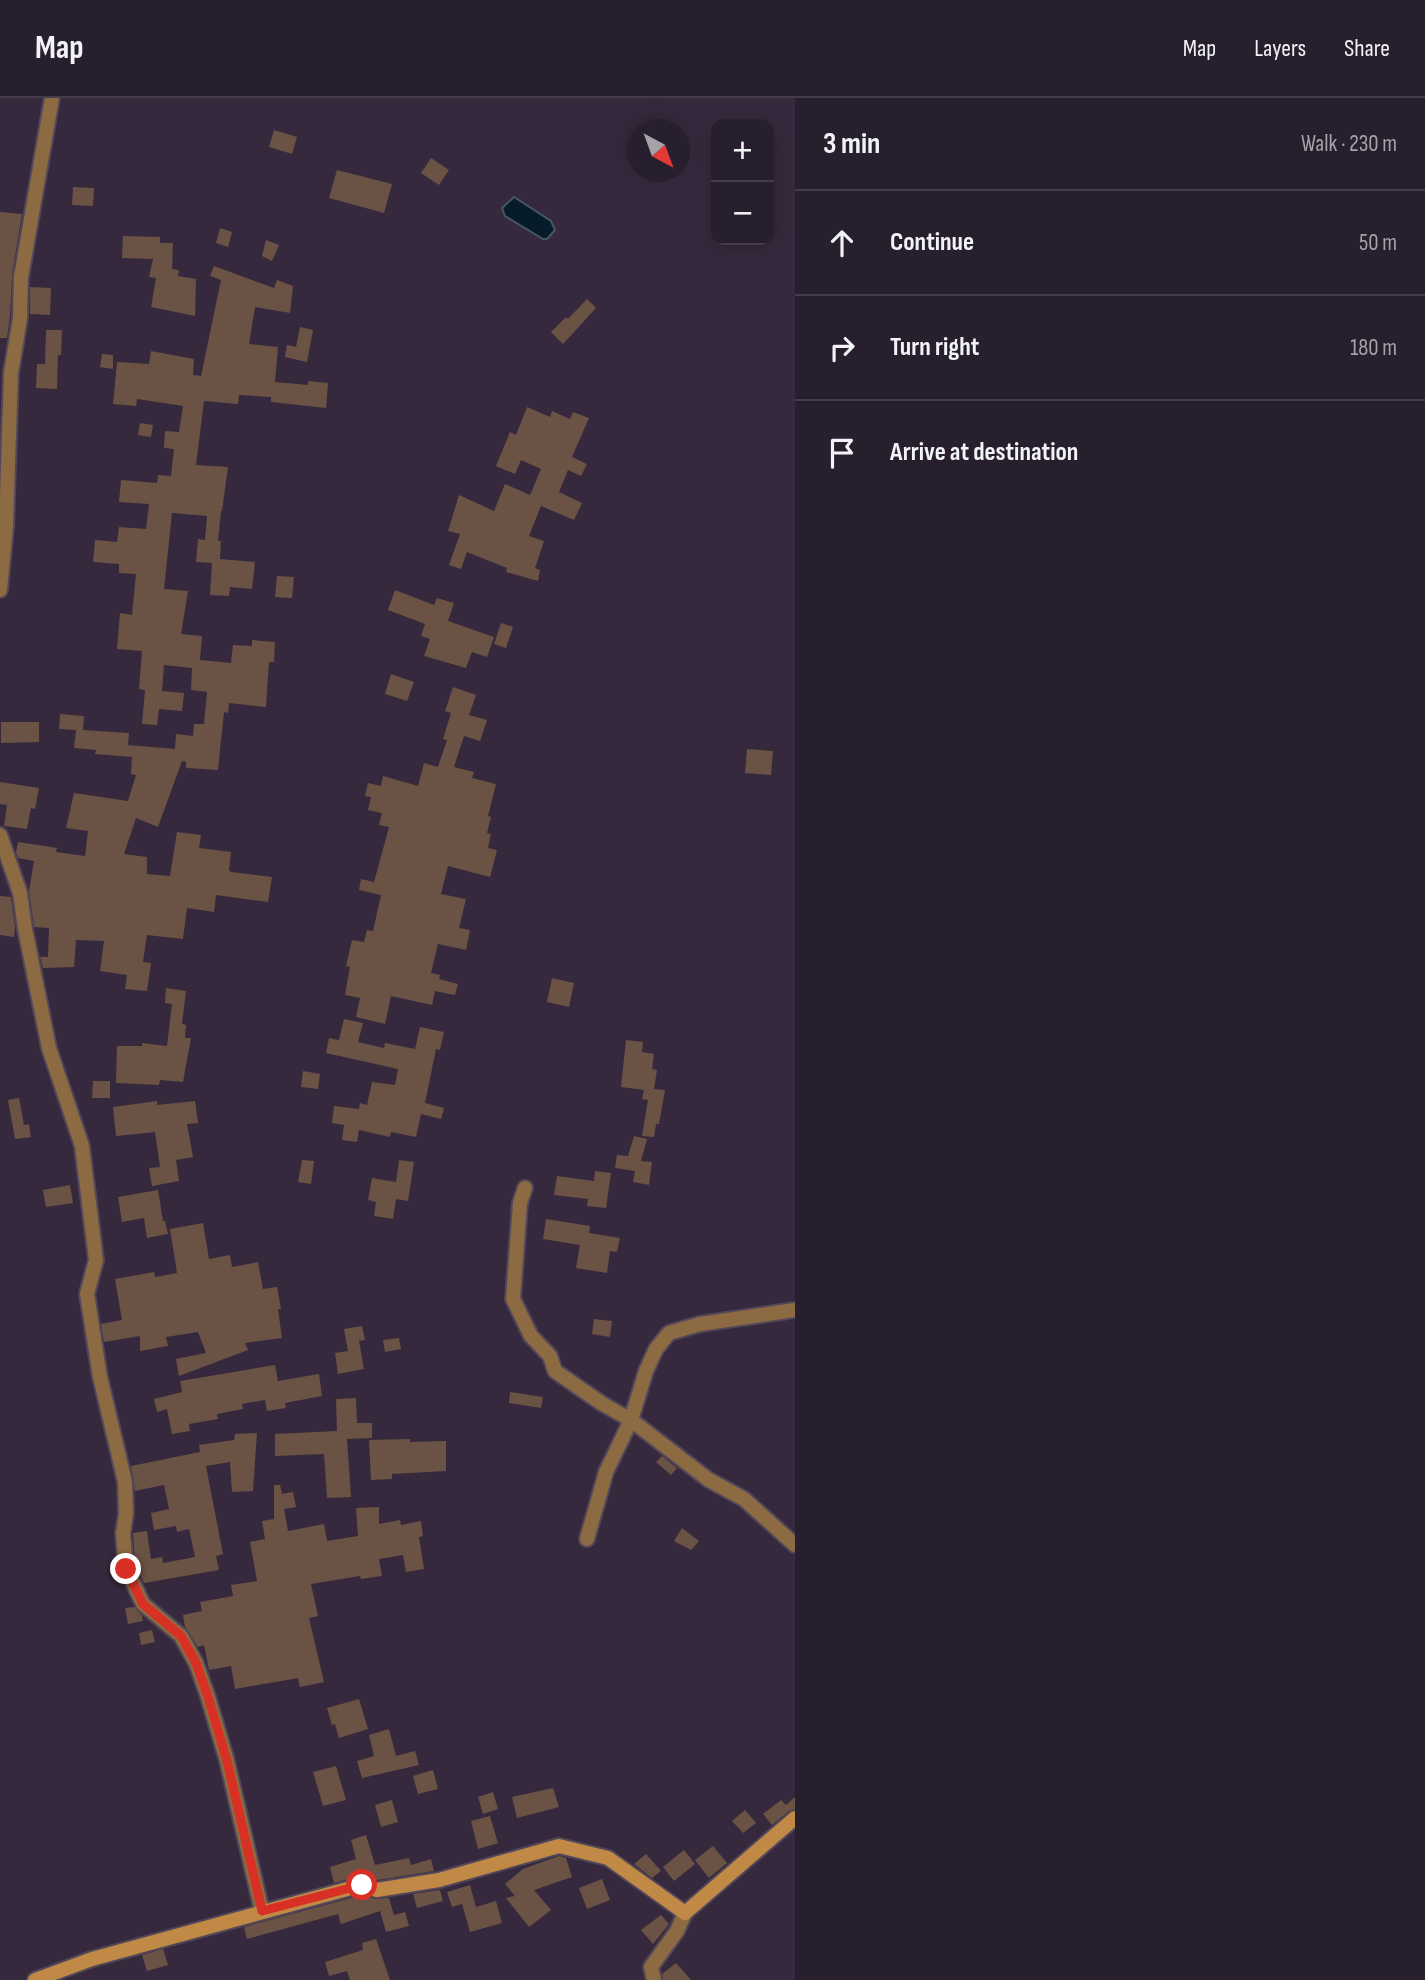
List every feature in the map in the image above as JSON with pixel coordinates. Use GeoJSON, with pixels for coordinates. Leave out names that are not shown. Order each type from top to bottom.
{"type":"FeatureCollection","features":[{"type":"Feature","properties":{"kind":"street"},"geometry":{"type":"LineString","coordinates":[[0,590],[6,526],[11,373],[20,318],[21,277],[52,98]]}},
{"type":"Feature","properties":{"kind":"street"},"geometry":{"type":"LineString","coordinates":[[0,835],[20,893],[49,1048],[82,1146],[96,1260],[87,1294],[100,1377],[125,1482],[126,1569],[143,1604],[181,1636],[196,1663],[227,1761],[262,1911]]}},
{"type":"Feature","properties":{"kind":"street"},"geometry":{"type":"LineString","coordinates":[[525,1188],[520,1203],[513,1300],[531,1336],[550,1356],[555,1371],[631,1420],[709,1480],[744,1499],[795,1545]]}},
{"type":"Feature","properties":{"kind":"street"},"geometry":{"type":"LineString","coordinates":[[587,1539],[606,1472],[631,1420],[656,1349],[669,1334],[700,1324],[795,1310]]}},
{"type":"Feature","properties":{"kind":"street"},"geometry":{"type":"LineString","coordinates":[[654,1980],[652,1967],[677,1931],[685,1913],[795,1818]]}},
{"type":"Feature","properties":{"kind":"street"},"geometry":{"type":"LineString","coordinates":[[37,1980],[92,1959],[362,1885],[377,1890],[439,1880],[559,1846],[608,1858],[685,1913]]}},
{"type":"Feature","properties":{"kind":"water"},"geometry":{"type":"Polygon","coordinates":[[[514,197],[551,221],[555,230],[547,239],[505,216],[502,208],[514,197]]]}},
{"type":"Feature","properties":{"kind":"building"},"geometry":{"type":"Polygon","coordinates":[[[274,130],[297,137],[292,154],[269,147],[274,130]]]}},
{"type":"Feature","properties":{"kind":"building"},"geometry":{"type":"Polygon","coordinates":[[[431,158],[449,170],[439,185],[421,173],[431,158]]]}},
{"type":"Feature","properties":{"kind":"building"},"geometry":{"type":"Polygon","coordinates":[[[337,170],[392,184],[384,213],[329,198],[337,170]]]}},
{"type":"Feature","properties":{"kind":"building"},"geometry":{"type":"Polygon","coordinates":[[[73,187],[94,188],[93,206],[72,205],[73,187]]]}},
{"type":"Feature","properties":{"kind":"building"},"geometry":{"type":"Polygon","coordinates":[[[0,212],[22,214],[12,275],[7,338],[0,338],[0,212]]]}},
{"type":"Feature","properties":{"kind":"building"},"geometry":{"type":"Polygon","coordinates":[[[220,228],[232,232],[228,247],[216,243],[220,228]]]}},
{"type":"Feature","properties":{"kind":"building"},"geometry":{"type":"Polygon","coordinates":[[[123,236],[160,237],[160,243],[173,243],[172,269],[179,270],[178,276],[196,279],[195,316],[151,307],[156,278],[149,277],[153,259],[122,258],[123,236]]]}},
{"type":"Feature","properties":{"kind":"building"},"geometry":{"type":"Polygon","coordinates":[[[266,240],[279,245],[272,261],[262,256],[266,240]]]}},
{"type":"Feature","properties":{"kind":"building"},"geometry":{"type":"Polygon","coordinates":[[[214,266],[274,288],[277,280],[293,286],[290,313],[255,307],[249,344],[278,347],[275,382],[308,385],[308,381],[328,383],[326,408],[271,402],[271,397],[239,395],[238,404],[204,401],[196,465],[228,467],[218,541],[221,541],[220,559],[255,562],[252,589],[230,587],[229,596],[210,595],[212,563],[196,562],[198,539],[205,540],[207,516],[172,513],[164,589],[188,591],[181,634],[202,636],[200,660],[231,663],[233,645],[252,646],[252,640],[275,642],[274,662],[269,662],[266,707],[229,703],[228,713],[224,712],[218,770],[186,768],[186,762],[182,761],[158,827],[136,818],[124,854],[147,857],[147,874],[170,876],[177,832],[201,835],[199,848],[231,852],[231,872],[272,877],[268,902],[216,895],[214,912],[187,908],[183,939],[147,935],[143,962],[151,963],[147,991],[125,989],[127,975],[100,971],[104,941],[76,940],[74,967],[43,968],[40,957],[48,957],[49,928],[34,927],[29,891],[34,861],[18,858],[16,852],[18,842],[57,848],[56,852],[85,856],[88,831],[66,828],[74,793],[128,801],[136,775],[131,774],[132,757],[95,754],[96,750],[74,748],[76,730],[59,729],[60,714],[84,716],[83,730],[129,733],[128,745],[175,749],[176,734],[193,736],[194,724],[204,724],[207,692],[191,690],[192,668],[164,665],[162,691],[184,693],[182,711],[159,709],[157,725],[142,724],[145,690],[139,689],[142,651],[117,649],[120,613],[132,615],[136,574],[119,573],[119,564],[93,562],[95,540],[117,542],[119,527],[146,529],[149,504],[119,502],[121,480],[157,483],[158,475],[171,476],[174,449],[164,448],[165,431],[179,432],[183,406],[137,399],[136,406],[113,404],[117,362],[149,364],[151,351],[194,359],[193,375],[201,376],[221,280],[210,276],[214,266]]]}},
{"type":"Feature","properties":{"kind":"building"},"geometry":{"type":"Polygon","coordinates":[[[30,287],[51,288],[50,315],[30,314],[30,287]]]}},
{"type":"Feature","properties":{"kind":"building"},"geometry":{"type":"Polygon","coordinates":[[[587,299],[596,308],[563,344],[551,332],[587,299]]]}},
{"type":"Feature","properties":{"kind":"building"},"geometry":{"type":"Polygon","coordinates":[[[300,327],[313,330],[307,362],[285,357],[287,345],[296,347],[300,327]]]}},
{"type":"Feature","properties":{"kind":"building"},"geometry":{"type":"Polygon","coordinates":[[[46,330],[62,330],[57,389],[36,388],[37,364],[45,364],[46,330]]]}},
{"type":"Feature","properties":{"kind":"building"},"geometry":{"type":"Polygon","coordinates":[[[102,354],[113,355],[113,369],[100,367],[102,354]]]}},
{"type":"Feature","properties":{"kind":"building"},"geometry":{"type":"Polygon","coordinates":[[[527,407],[550,417],[552,411],[570,419],[573,412],[589,418],[572,457],[587,464],[581,476],[568,470],[559,492],[582,503],[574,520],[541,506],[529,536],[544,541],[535,568],[540,570],[538,581],[506,572],[507,568],[467,552],[461,569],[449,565],[460,534],[448,531],[459,495],[494,511],[505,484],[530,495],[541,469],[521,460],[515,474],[496,466],[510,432],[516,435],[527,407]]]}},
{"type":"Feature","properties":{"kind":"building"},"geometry":{"type":"Polygon","coordinates":[[[140,423],[153,425],[151,437],[138,435],[140,423]]]}},
{"type":"Feature","properties":{"kind":"building"},"geometry":{"type":"Polygon","coordinates":[[[277,576],[294,577],[292,598],[275,597],[277,576]]]}},
{"type":"Feature","properties":{"kind":"building"},"geometry":{"type":"Polygon","coordinates":[[[395,590],[434,605],[437,598],[454,603],[448,621],[494,637],[487,657],[472,652],[466,668],[424,656],[430,639],[421,636],[425,624],[388,610],[395,590]]]}},
{"type":"Feature","properties":{"kind":"building"},"geometry":{"type":"Polygon","coordinates":[[[501,623],[513,627],[506,648],[494,644],[501,623]]]}},
{"type":"Feature","properties":{"kind":"building"},"geometry":{"type":"Polygon","coordinates":[[[391,674],[414,682],[407,701],[385,694],[391,674]]]}},
{"type":"Feature","properties":{"kind":"building"},"geometry":{"type":"Polygon","coordinates":[[[453,687],[476,695],[469,715],[487,720],[480,741],[464,736],[454,767],[474,772],[472,778],[496,784],[488,816],[491,817],[487,833],[491,834],[488,848],[497,850],[490,877],[448,866],[441,894],[466,899],[459,928],[470,930],[466,950],[438,944],[431,973],[440,975],[439,979],[458,984],[455,995],[435,991],[432,1005],[391,996],[385,1024],[356,1017],[360,998],[345,995],[350,967],[346,966],[352,940],[364,942],[367,930],[373,931],[381,895],[359,890],[361,879],[374,882],[389,827],[379,825],[382,813],[368,810],[371,797],[365,796],[368,783],[381,786],[383,776],[418,786],[424,763],[438,767],[447,740],[443,739],[451,713],[445,711],[453,687]]]}},
{"type":"Feature","properties":{"kind":"building"},"geometry":{"type":"Polygon","coordinates":[[[1,722],[39,722],[39,742],[1,743],[1,722]]]}},
{"type":"Feature","properties":{"kind":"building"},"geometry":{"type":"Polygon","coordinates":[[[747,749],[773,751],[771,775],[745,773],[747,749]]]}},
{"type":"Feature","properties":{"kind":"building"},"geometry":{"type":"Polygon","coordinates":[[[0,782],[39,788],[27,829],[4,826],[7,805],[0,804],[0,782]]]}},
{"type":"Feature","properties":{"kind":"building"},"geometry":{"type":"Polygon","coordinates":[[[0,896],[11,897],[14,937],[0,935],[0,896]]]}},
{"type":"Feature","properties":{"kind":"building"},"geometry":{"type":"Polygon","coordinates":[[[552,978],[574,983],[569,1007],[547,1002],[552,978]]]}},
{"type":"Feature","properties":{"kind":"building"},"geometry":{"type":"Polygon","coordinates":[[[166,988],[186,991],[182,1024],[186,1025],[185,1038],[191,1038],[183,1082],[160,1080],[159,1085],[116,1083],[117,1046],[142,1046],[142,1043],[167,1046],[172,1004],[165,1003],[166,988]]]}},
{"type":"Feature","properties":{"kind":"building"},"geometry":{"type":"Polygon","coordinates":[[[344,1019],[363,1023],[358,1042],[384,1048],[385,1043],[415,1049],[420,1027],[444,1032],[440,1050],[436,1049],[425,1103],[444,1108],[441,1119],[421,1114],[416,1137],[391,1132],[390,1137],[359,1130],[357,1142],[342,1140],[344,1125],[332,1123],[334,1106],[359,1109],[360,1103],[367,1105],[372,1082],[395,1085],[398,1069],[326,1053],[329,1038],[339,1040],[344,1019]]]}},
{"type":"Feature","properties":{"kind":"building"},"geometry":{"type":"Polygon","coordinates":[[[626,1040],[643,1042],[642,1052],[654,1054],[652,1069],[657,1070],[654,1089],[665,1090],[654,1137],[642,1136],[648,1100],[642,1099],[644,1090],[621,1087],[626,1040]]]}},
{"type":"Feature","properties":{"kind":"building"},"geometry":{"type":"Polygon","coordinates":[[[303,1071],[320,1074],[318,1089],[301,1087],[303,1071]]]}},
{"type":"Feature","properties":{"kind":"building"},"geometry":{"type":"Polygon","coordinates":[[[93,1081],[110,1081],[110,1098],[92,1098],[93,1081]]]}},
{"type":"Feature","properties":{"kind":"building"},"geometry":{"type":"Polygon","coordinates":[[[19,1098],[24,1125],[29,1124],[31,1137],[15,1139],[8,1100],[19,1098]]]}},
{"type":"Feature","properties":{"kind":"building"},"geometry":{"type":"Polygon","coordinates":[[[157,1101],[157,1105],[195,1101],[198,1123],[187,1124],[193,1157],[176,1160],[179,1181],[152,1186],[149,1168],[160,1167],[155,1132],[116,1136],[113,1107],[157,1101]]]}},
{"type":"Feature","properties":{"kind":"building"},"geometry":{"type":"Polygon","coordinates":[[[634,1136],[647,1139],[641,1161],[652,1162],[649,1185],[633,1182],[635,1171],[615,1168],[617,1155],[628,1156],[634,1136]]]}},
{"type":"Feature","properties":{"kind":"building"},"geometry":{"type":"Polygon","coordinates":[[[302,1160],[314,1161],[311,1184],[298,1182],[302,1160]]]}},
{"type":"Feature","properties":{"kind":"building"},"geometry":{"type":"Polygon","coordinates":[[[399,1160],[414,1162],[408,1201],[396,1199],[393,1219],[374,1216],[376,1202],[368,1200],[372,1178],[396,1182],[399,1160]]]}},
{"type":"Feature","properties":{"kind":"building"},"geometry":{"type":"Polygon","coordinates":[[[595,1171],[611,1173],[606,1208],[587,1206],[588,1199],[554,1195],[557,1176],[594,1181],[595,1171]]]}},
{"type":"Feature","properties":{"kind":"building"},"geometry":{"type":"Polygon","coordinates":[[[70,1185],[73,1203],[46,1207],[43,1190],[70,1185]]]}},
{"type":"Feature","properties":{"kind":"building"},"geometry":{"type":"Polygon","coordinates":[[[158,1190],[168,1234],[147,1238],[144,1218],[122,1222],[118,1197],[158,1190]]]}},
{"type":"Feature","properties":{"kind":"building"},"geometry":{"type":"Polygon","coordinates":[[[546,1219],[590,1226],[589,1233],[620,1238],[617,1252],[610,1251],[607,1273],[576,1268],[580,1245],[543,1239],[546,1219]]]}},
{"type":"Feature","properties":{"kind":"building"},"geometry":{"type":"Polygon","coordinates":[[[203,1223],[209,1259],[230,1255],[232,1267],[258,1262],[263,1289],[277,1287],[282,1338],[245,1343],[248,1350],[179,1376],[176,1359],[206,1353],[198,1332],[166,1337],[168,1346],[140,1351],[140,1336],[104,1342],[101,1324],[122,1320],[115,1279],[154,1272],[155,1277],[177,1273],[170,1229],[203,1223]]]}},
{"type":"Feature","properties":{"kind":"building"},"geometry":{"type":"Polygon","coordinates":[[[594,1319],[612,1321],[610,1337],[592,1334],[594,1319]]]}},
{"type":"Feature","properties":{"kind":"building"},"geometry":{"type":"Polygon","coordinates":[[[362,1326],[365,1340],[359,1341],[364,1369],[338,1374],[335,1353],[348,1351],[344,1329],[362,1326]]]}},
{"type":"Feature","properties":{"kind":"building"},"geometry":{"type":"Polygon","coordinates":[[[399,1338],[401,1349],[385,1352],[383,1340],[399,1338]]]}},
{"type":"Feature","properties":{"kind":"building"},"geometry":{"type":"Polygon","coordinates":[[[275,1365],[278,1381],[319,1374],[322,1396],[285,1403],[286,1408],[267,1411],[265,1400],[242,1404],[243,1409],[217,1414],[218,1419],[189,1424],[190,1431],[172,1434],[167,1409],[157,1412],[154,1399],[182,1392],[180,1381],[275,1365]]]}},
{"type":"Feature","properties":{"kind":"building"},"geometry":{"type":"Polygon","coordinates":[[[510,1392],[543,1397],[541,1408],[509,1403],[510,1392]]]}},
{"type":"Feature","properties":{"kind":"building"},"geometry":{"type":"Polygon","coordinates":[[[356,1398],[357,1423],[372,1423],[372,1438],[347,1439],[351,1497],[327,1498],[324,1454],[275,1456],[275,1434],[337,1431],[336,1399],[356,1398]]]}},
{"type":"Feature","properties":{"kind":"building"},"geometry":{"type":"Polygon","coordinates":[[[257,1433],[253,1491],[232,1492],[230,1462],[206,1466],[223,1554],[216,1556],[219,1570],[144,1583],[135,1565],[133,1533],[147,1531],[151,1559],[162,1557],[163,1563],[195,1557],[189,1529],[177,1532],[176,1526],[154,1530],[151,1513],[169,1509],[164,1485],[135,1491],[131,1466],[200,1452],[199,1445],[234,1440],[235,1434],[257,1433]]]}},
{"type":"Feature","properties":{"kind":"building"},"geometry":{"type":"Polygon","coordinates":[[[410,1439],[410,1442],[446,1441],[446,1471],[392,1474],[392,1479],[371,1480],[369,1440],[410,1439]]]}},
{"type":"Feature","properties":{"kind":"building"},"geometry":{"type":"Polygon","coordinates":[[[662,1456],[677,1468],[671,1475],[656,1462],[662,1456]]]}},
{"type":"Feature","properties":{"kind":"building"},"geometry":{"type":"Polygon","coordinates":[[[274,1485],[280,1485],[282,1494],[293,1492],[296,1507],[284,1509],[288,1531],[324,1524],[327,1541],[358,1536],[356,1508],[379,1507],[379,1524],[400,1520],[401,1525],[421,1521],[423,1536],[419,1537],[424,1569],[406,1572],[403,1555],[379,1559],[382,1576],[361,1579],[360,1576],[311,1584],[318,1616],[309,1618],[324,1682],[300,1687],[298,1678],[235,1689],[231,1666],[209,1670],[204,1645],[198,1647],[185,1627],[183,1615],[202,1611],[200,1602],[233,1596],[231,1585],[257,1581],[250,1542],[265,1539],[262,1521],[274,1519],[274,1485]]]}},
{"type":"Feature","properties":{"kind":"building"},"geometry":{"type":"Polygon","coordinates":[[[682,1528],[699,1541],[691,1550],[674,1541],[682,1528]]]}},
{"type":"Feature","properties":{"kind":"building"},"geometry":{"type":"Polygon","coordinates":[[[134,1607],[143,1621],[128,1624],[125,1608],[134,1607]]]}},
{"type":"Feature","properties":{"kind":"building"},"geometry":{"type":"Polygon","coordinates":[[[152,1630],[155,1642],[141,1645],[139,1633],[152,1630]]]}},
{"type":"Feature","properties":{"kind":"building"},"geometry":{"type":"Polygon","coordinates":[[[359,1699],[368,1729],[339,1738],[327,1708],[359,1699]]]}},
{"type":"Feature","properties":{"kind":"building"},"geometry":{"type":"Polygon","coordinates":[[[389,1729],[396,1756],[415,1751],[419,1765],[362,1778],[357,1761],[374,1756],[369,1735],[389,1729]]]}},
{"type":"Feature","properties":{"kind":"building"},"geometry":{"type":"Polygon","coordinates":[[[336,1766],[346,1800],[323,1806],[313,1772],[336,1766]]]}},
{"type":"Feature","properties":{"kind":"building"},"geometry":{"type":"Polygon","coordinates":[[[433,1770],[438,1789],[418,1794],[413,1776],[433,1770]]]}},
{"type":"Feature","properties":{"kind":"building"},"geometry":{"type":"Polygon","coordinates":[[[553,1788],[559,1807],[517,1818],[512,1797],[553,1788]]]}},
{"type":"Feature","properties":{"kind":"building"},"geometry":{"type":"Polygon","coordinates":[[[493,1792],[498,1809],[483,1814],[478,1797],[493,1792]]]}},
{"type":"Feature","properties":{"kind":"building"},"geometry":{"type":"Polygon","coordinates":[[[795,1797],[795,1809],[772,1825],[763,1814],[781,1800],[786,1805],[795,1797]]]}},
{"type":"Feature","properties":{"kind":"building"},"geometry":{"type":"Polygon","coordinates":[[[392,1800],[398,1822],[381,1827],[375,1805],[392,1800]]]}},
{"type":"Feature","properties":{"kind":"building"},"geometry":{"type":"Polygon","coordinates":[[[745,1810],[756,1823],[743,1833],[732,1821],[745,1810]]]}},
{"type":"Feature","properties":{"kind":"building"},"geometry":{"type":"Polygon","coordinates":[[[490,1816],[498,1843],[478,1849],[471,1821],[490,1816]]]}},
{"type":"Feature","properties":{"kind":"building"},"geometry":{"type":"Polygon","coordinates":[[[366,1835],[375,1865],[409,1858],[411,1865],[431,1859],[434,1871],[378,1880],[359,1876],[334,1883],[330,1867],[356,1859],[351,1840],[366,1835]]]}},
{"type":"Feature","properties":{"kind":"building"},"geometry":{"type":"Polygon","coordinates":[[[713,1846],[727,1863],[709,1878],[695,1860],[713,1846]]]}},
{"type":"Feature","properties":{"kind":"building"},"geometry":{"type":"Polygon","coordinates":[[[684,1850],[695,1864],[674,1881],[663,1867],[684,1850]]]}},
{"type":"Feature","properties":{"kind":"building"},"geometry":{"type":"Polygon","coordinates":[[[646,1854],[661,1871],[652,1878],[634,1864],[646,1854]]]}},
{"type":"Feature","properties":{"kind":"building"},"geometry":{"type":"Polygon","coordinates":[[[559,1856],[566,1858],[572,1877],[534,1890],[551,1910],[529,1927],[506,1898],[515,1896],[505,1884],[523,1869],[559,1856]]]}},
{"type":"Feature","properties":{"kind":"building"},"geometry":{"type":"Polygon","coordinates":[[[602,1879],[610,1900],[587,1909],[579,1888],[602,1879]]]}},
{"type":"Feature","properties":{"kind":"building"},"geometry":{"type":"Polygon","coordinates":[[[470,1885],[476,1907],[496,1901],[502,1923],[470,1932],[462,1904],[452,1907],[447,1892],[470,1885]]]}},
{"type":"Feature","properties":{"kind":"building"},"geometry":{"type":"Polygon","coordinates":[[[440,1890],[443,1901],[417,1908],[413,1894],[440,1890]]]}},
{"type":"Feature","properties":{"kind":"building"},"geometry":{"type":"Polygon","coordinates":[[[362,1895],[375,1899],[389,1898],[394,1915],[405,1912],[409,1926],[386,1932],[380,1911],[341,1924],[338,1914],[247,1939],[244,1927],[362,1895]]]}},
{"type":"Feature","properties":{"kind":"building"},"geometry":{"type":"Polygon","coordinates":[[[661,1915],[669,1924],[653,1944],[641,1930],[661,1915]]]}},
{"type":"Feature","properties":{"kind":"building"},"geometry":{"type":"Polygon","coordinates":[[[376,1939],[390,1980],[350,1980],[347,1971],[329,1976],[325,1962],[363,1950],[362,1943],[376,1939]]]}},
{"type":"Feature","properties":{"kind":"building"},"geometry":{"type":"Polygon","coordinates":[[[163,1949],[168,1965],[147,1971],[142,1955],[163,1949]]]}},
{"type":"Feature","properties":{"kind":"building"},"geometry":{"type":"Polygon","coordinates":[[[676,1963],[691,1980],[663,1980],[662,1974],[676,1963]]]}},
{"type":"Feature","properties":{"kind":"route"},"geometry":{"type":"LineString","coordinates":[[126,1569],[143,1604],[181,1636],[196,1663],[227,1761],[262,1911],[362,1885]]}}]}
